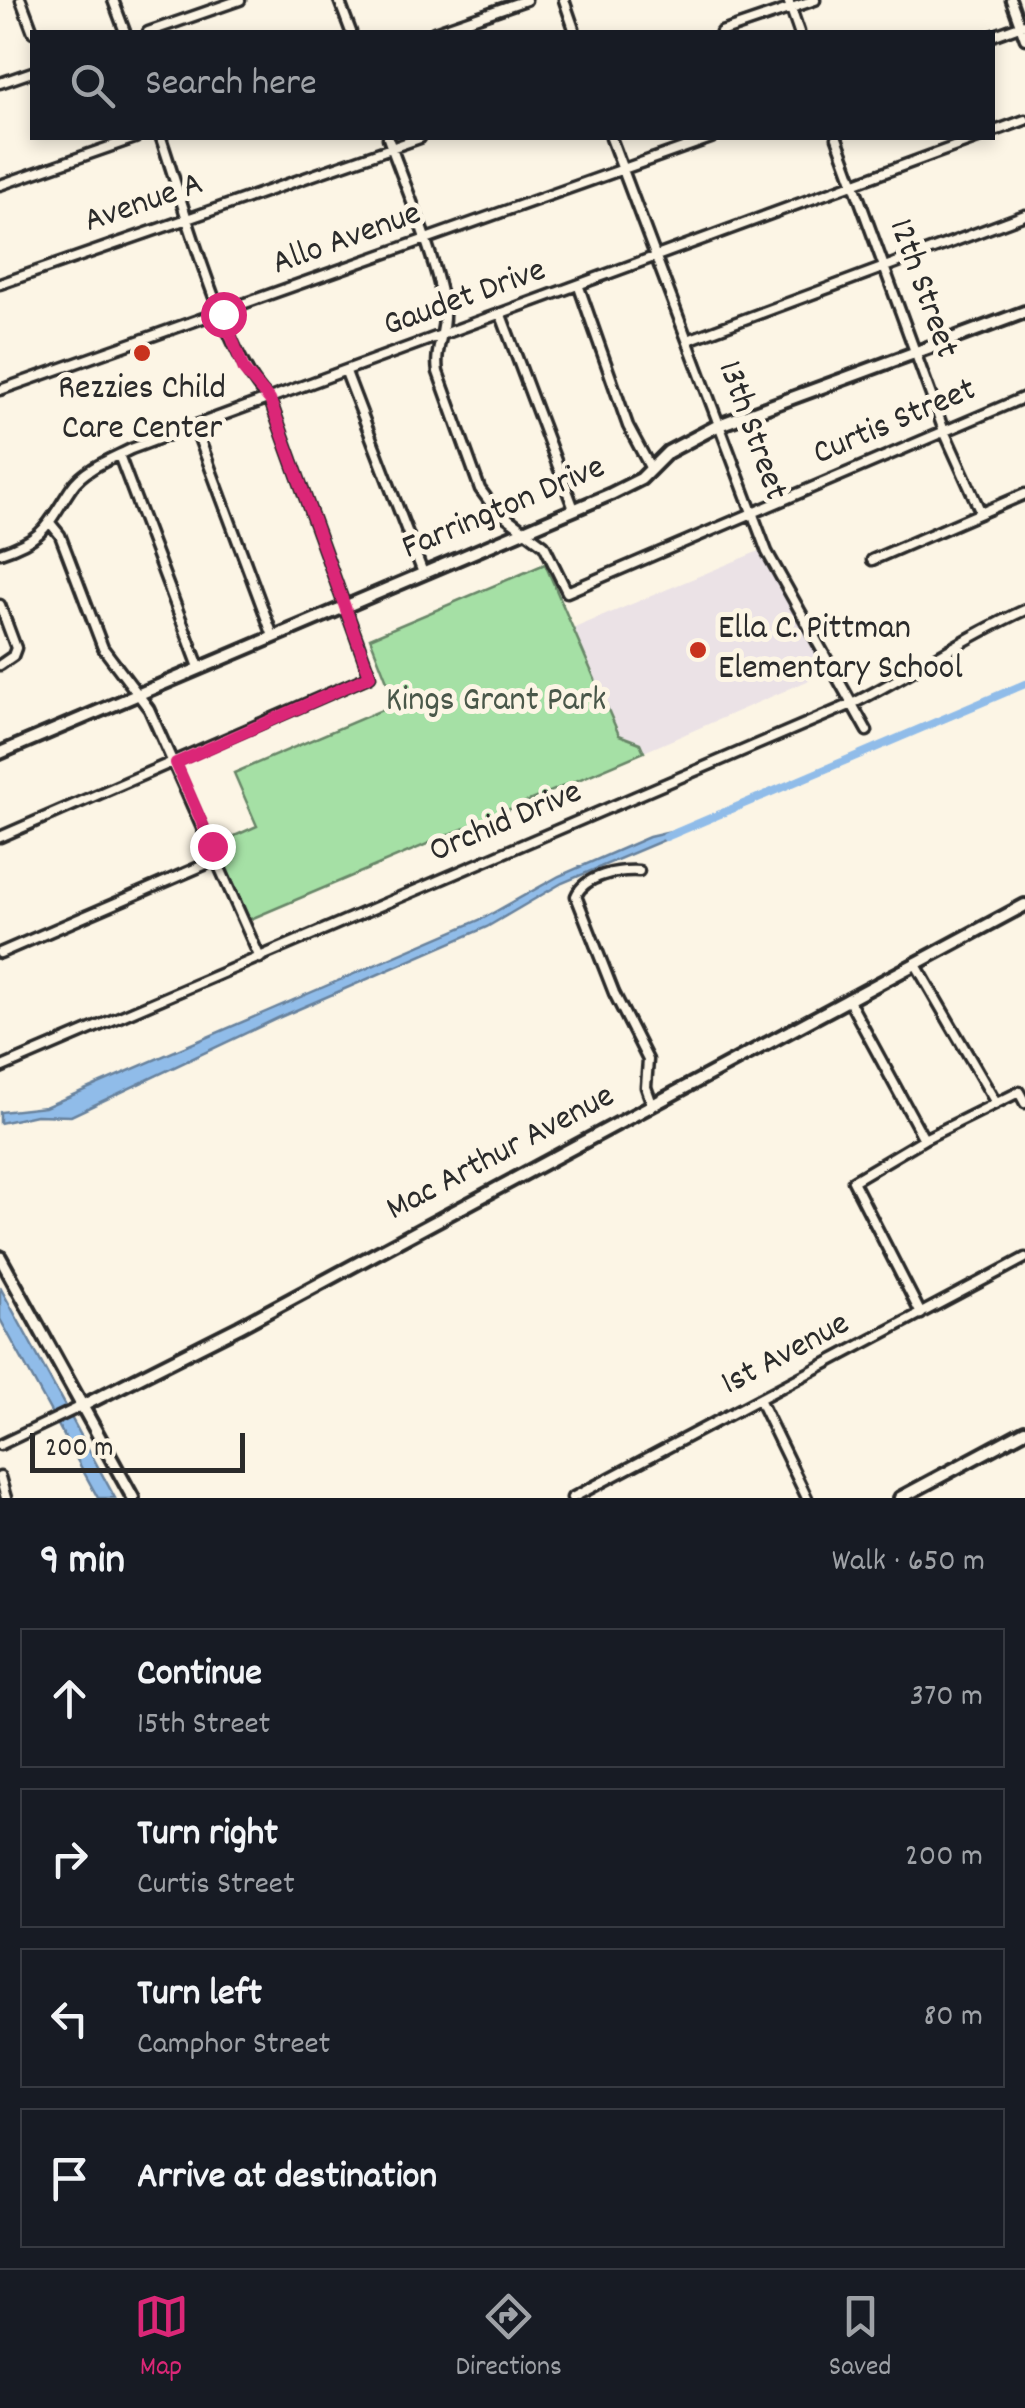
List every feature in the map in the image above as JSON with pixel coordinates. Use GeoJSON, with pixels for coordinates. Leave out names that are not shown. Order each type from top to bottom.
{"type":"FeatureCollection","features":[{"type":"Feature","properties":{"kind":"street"},"geometry":{"type":"LineString","coordinates":[[21,0],[32,30]]}},
{"type":"Feature","properties":{"kind":"street"},"geometry":{"type":"LineString","coordinates":[[114,0],[124,30]]}},
{"type":"Feature","properties":{"kind":"street"},"geometry":{"type":"LineString","coordinates":[[340,0],[349,30]]}},
{"type":"Feature","properties":{"kind":"street"},"geometry":{"type":"LineString","coordinates":[[440,30],[526,0]]}},
{"type":"Feature","properties":{"kind":"street"},"geometry":{"type":"LineString","coordinates":[[564,0],[574,30]]}},
{"type":"Feature","properties":{"kind":"street"},"geometry":{"type":"LineString","coordinates":[[726,30],[789,4],[814,0]]}},
{"type":"Feature","properties":{"kind":"street"},"geometry":{"type":"LineString","coordinates":[[1011,0],[1025,39]]}},
{"type":"Feature","properties":{"kind":"street"},"geometry":{"type":"LineString","coordinates":[[154,30],[236,1]]}},
{"type":"Feature","properties":{"kind":"street"},"geometry":{"type":"LineString","coordinates":[[789,4],[798,30]]}},
{"type":"Feature","properties":{"kind":"street"},"geometry":{"type":"LineString","coordinates":[[995,35],[1022,25]]}},
{"type":"Feature","properties":{"kind":"street"},"geometry":{"type":"LineString","coordinates":[[0,83],[30,73]]}},
{"type":"Feature","properties":{"kind":"street"},"geometry":{"type":"LineString","coordinates":[[995,131],[1025,120]]}},
{"type":"Feature","properties":{"kind":"street"},"geometry":{"type":"LineString","coordinates":[[0,184],[129,140]]}},
{"type":"Feature","properties":{"kind":"street"},"geometry":{"type":"LineString","coordinates":[[0,837],[370,676],[270,400],[244,370],[162,140]]}},
{"type":"Feature","properties":{"kind":"street"},"geometry":{"type":"LineString","coordinates":[[389,140],[440,289],[444,316],[435,356],[438,372],[480,489],[494,508],[526,527]]}},
{"type":"Feature","properties":{"kind":"street","name":"Avenue A"},"geometry":{"type":"LineString","coordinates":[[0,284],[414,140]]}},
{"type":"Feature","properties":{"kind":"street","name":"13th Street"},"geometry":{"type":"LineString","coordinates":[[612,140],[752,514],[781,580],[867,731]]}},
{"type":"Feature","properties":{"kind":"street","name":"Allo Avenue"},"geometry":{"type":"LineString","coordinates":[[0,390],[705,140]]}},
{"type":"Feature","properties":{"kind":"street","name":"12th Street"},"geometry":{"type":"LineString","coordinates":[[837,140],[944,431],[981,513]]}},
{"type":"Feature","properties":{"kind":"street","name":"Gaudet Drive"},"geometry":{"type":"LineString","coordinates":[[0,553],[22,546],[51,524],[73,484],[119,455],[973,140]]}},
{"type":"Feature","properties":{"kind":"street"},"geometry":{"type":"LineString","coordinates":[[688,340],[1025,215]]}},
{"type":"Feature","properties":{"kind":"street"},"geometry":{"type":"LineString","coordinates":[[579,288],[628,426],[652,470]]}},
{"type":"Feature","properties":{"kind":"street","name":"Farrington Drive"},"geometry":{"type":"LineString","coordinates":[[0,753],[526,527],[612,494],[652,470],[668,452],[719,425],[1025,312]]}},
{"type":"Feature","properties":{"kind":"street"},"geometry":{"type":"LineString","coordinates":[[501,316],[574,509]]}},
{"type":"Feature","properties":{"kind":"street"},"geometry":{"type":"LineString","coordinates":[[346,372],[423,573]]}},
{"type":"Feature","properties":{"kind":"street","name":"Curtis Street"},"geometry":{"type":"LineString","coordinates":[[526,527],[544,545],[566,592],[1025,397]]}},
{"type":"Feature","properties":{"kind":"street"},"geometry":{"type":"LineString","coordinates":[[194,427],[273,636]]}},
{"type":"Feature","properties":{"kind":"street"},"geometry":{"type":"LineString","coordinates":[[119,455],[199,667]]}},
{"type":"Feature","properties":{"kind":"street"},"geometry":{"type":"LineString","coordinates":[[872,560],[1025,494]]}},
{"type":"Feature","properties":{"kind":"street"},"geometry":{"type":"LineString","coordinates":[[51,524],[60,535],[103,648],[137,694],[176,763],[260,958]]}},
{"type":"Feature","properties":{"kind":"street"},"geometry":{"type":"LineString","coordinates":[[0,605],[16,648],[13,656],[0,664]]}},
{"type":"Feature","properties":{"kind":"street","name":"Orchid Drive"},"geometry":{"type":"LineString","coordinates":[[0,1068],[852,704],[899,681],[943,649],[1025,610]]}},
{"type":"Feature","properties":{"kind":"street"},"geometry":{"type":"LineString","coordinates":[[0,954],[218,859]]}},
{"type":"Feature","properties":{"kind":"street"},"geometry":{"type":"LineString","coordinates":[[639,871],[612,873],[587,882],[576,896],[614,993],[648,1060],[646,1087],[652,1104]]}},
{"type":"Feature","properties":{"kind":"street","name":"Mac Arthur Avenue"},"geometry":{"type":"LineString","coordinates":[[0,1445],[84,1405],[1025,905]]}},
{"type":"Feature","properties":{"kind":"street"},"geometry":{"type":"LineString","coordinates":[[915,963],[996,1103]]}},
{"type":"Feature","properties":{"kind":"street"},"geometry":{"type":"LineString","coordinates":[[848,1000],[924,1139]]}},
{"type":"Feature","properties":{"kind":"street"},"geometry":{"type":"LineString","coordinates":[[920,1314],[853,1182],[924,1139],[1019,1092],[1025,1103]]}},
{"type":"Feature","properties":{"kind":"street"},"geometry":{"type":"LineString","coordinates":[[0,1258],[132,1498]]}},
{"type":"Feature","properties":{"kind":"street","name":"1st Avenue"},"geometry":{"type":"LineString","coordinates":[[572,1498],[1025,1258]]}},
{"type":"Feature","properties":{"kind":"street"},"geometry":{"type":"LineString","coordinates":[[760,1401],[807,1498]]}},
{"type":"Feature","properties":{"kind":"street"},"geometry":{"type":"LineString","coordinates":[[900,1498],[1025,1431]]}},
{"type":"Feature","properties":{"kind":"street"},"geometry":{"type":"LineString","coordinates":[[0,1477],[6,1498]]}},
{"type":"Feature","properties":{"kind":"shaded area","name":"Ella C. Pittman Elementary School"},"geometry":{"type":"Polygon","coordinates":[[[759,551],[828,672],[644,752],[640,743],[619,736],[572,629],[759,551]]]}},
{"type":"Feature","properties":{"kind":"green space","name":"Kings Grant Park"},"geometry":{"type":"Polygon","coordinates":[[[545,564],[619,735],[640,743],[644,752],[246,921],[212,846],[257,826],[234,773],[396,704],[370,638],[545,564]]]}},
{"type":"Feature","properties":{"kind":"water"},"geometry":{"type":"Polygon","coordinates":[[[675,831],[676,835],[562,883],[487,927],[278,1018],[71,1116],[36,1115],[0,1123],[0,1112],[45,1107],[484,918],[559,876],[649,837],[675,831]]]}},
{"type":"Feature","properties":{"kind":"water"},"geometry":{"type":"Polygon","coordinates":[[[0,1287],[115,1498],[98,1498],[0,1319],[0,1287]]]}},
{"type":"Feature","properties":{"kind":"waterway"},"geometry":{"type":"LineString","coordinates":[[666,837],[1025,684]]}},
{"type":"Feature","properties":{"kind":"place","name":"Rezzies Child Care Center"},"geometry":{"type":"Point","coordinates":[142,353]}},
{"type":"Feature","properties":{"kind":"place","name":"Ella C. Pittman Elementary School"},"geometry":{"type":"Point","coordinates":[698,650]}},
{"type":"Feature","properties":{"kind":"route"},"geometry":{"type":"LineString","coordinates":[[212,846],[176,763],[370,676],[286,439],[270,400],[244,370],[223,314]]}}]}
